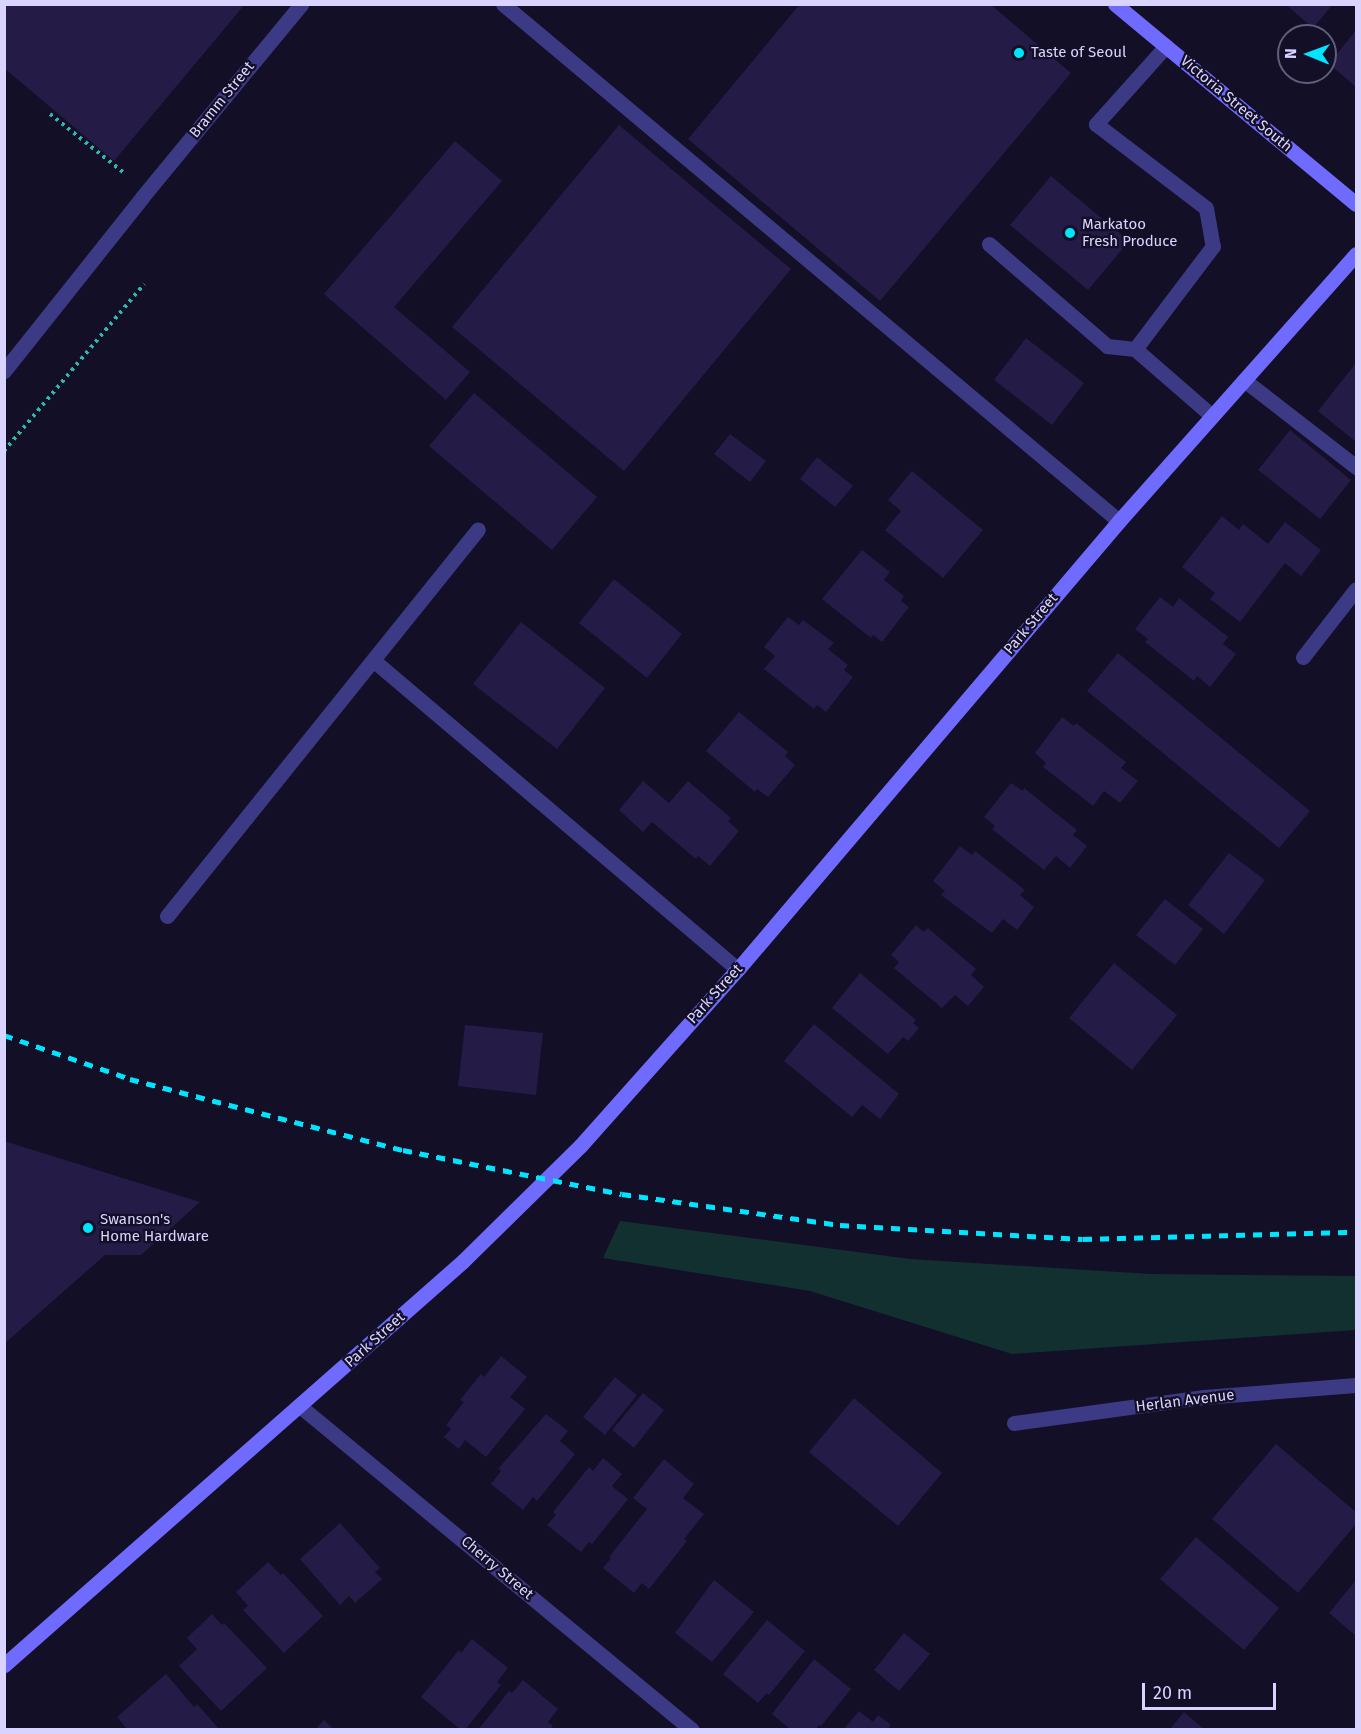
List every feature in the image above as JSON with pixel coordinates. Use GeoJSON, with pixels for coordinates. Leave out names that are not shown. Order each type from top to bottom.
{"type":"FeatureCollection","features":[{"type":"Feature","properties":{"kind":"street","name":"Bramm Street"},"geometry":{"type":"LineString","coordinates":[[4,372],[143,196],[301,4]]}},
{"type":"Feature","properties":{"kind":"street"},"geometry":{"type":"LineString","coordinates":[[503,4],[1119,521]]}},
{"type":"Feature","properties":{"kind":"street","name":"Victoria Street South"},"geometry":{"type":"LineString","coordinates":[[1115,4],[1356,204]]}},
{"type":"Feature","properties":{"kind":"street"},"geometry":{"type":"LineString","coordinates":[[1135,349],[1213,246],[1206,208],[1096,124],[1166,46]]}},
{"type":"Feature","properties":{"kind":"street"},"geometry":{"type":"LineString","coordinates":[[989,244],[1107,346],[1135,349],[1212,416]]}},
{"type":"Feature","properties":{"kind":"street","name":"Park Street"},"geometry":{"type":"LineString","coordinates":[[4,1665],[301,1407],[463,1261],[581,1145],[738,969],[1119,521],[1356,254]]}},
{"type":"Feature","properties":{"kind":"street"},"geometry":{"type":"LineString","coordinates":[[1244,380],[1356,467]]}},
{"type":"Feature","properties":{"kind":"street"},"geometry":{"type":"LineString","coordinates":[[167,916],[478,529]]}},
{"type":"Feature","properties":{"kind":"street"},"geometry":{"type":"LineString","coordinates":[[1304,657],[1356,590]]}},
{"type":"Feature","properties":{"kind":"street"},"geometry":{"type":"LineString","coordinates":[[373,660],[738,969]]}},
{"type":"Feature","properties":{"kind":"street","name":"Herlan Avenue"},"geometry":{"type":"LineString","coordinates":[[1014,1423],[1204,1397],[1356,1385]]}},
{"type":"Feature","properties":{"kind":"street","name":"Cherry Street"},"geometry":{"type":"LineString","coordinates":[[301,1407],[692,1730]]}},
{"type":"Feature","properties":{"kind":"path"},"geometry":{"type":"LineString","coordinates":[[50,114],[130,178]]}},
{"type":"Feature","properties":{"kind":"path"},"geometry":{"type":"LineString","coordinates":[[4,451],[144,284]]}},
{"type":"Feature","properties":{"kind":"green space"},"geometry":{"type":"Polygon","coordinates":[[[620,1221],[910,1259],[1151,1274],[1356,1276],[1356,1330],[1012,1354],[810,1291],[603,1258],[620,1221]]]}},
{"type":"Feature","properties":{"kind":"building"},"geometry":{"type":"Polygon","coordinates":[[[4,4],[245,4],[114,161],[4,68],[4,4]]]}},
{"type":"Feature","properties":{"kind":"building"},"geometry":{"type":"Polygon","coordinates":[[[800,4],[990,4],[1071,73],[880,301],[688,139],[800,4]]]}},
{"type":"Feature","properties":{"kind":"building"},"geometry":{"type":"Polygon","coordinates":[[[1285,4],[1333,4],[1316,24],[1308,24],[1285,4]]]}},
{"type":"Feature","properties":{"kind":"building"},"geometry":{"type":"Polygon","coordinates":[[[1356,30],[1356,87],[1337,71],[1337,54],[1356,30]]]}},
{"type":"Feature","properties":{"kind":"building"},"geometry":{"type":"Polygon","coordinates":[[[619,125],[791,269],[624,471],[452,327],[619,125]]]}},
{"type":"Feature","properties":{"kind":"building"},"geometry":{"type":"Polygon","coordinates":[[[455,141],[502,181],[394,307],[470,372],[446,400],[324,294],[455,141]]]}},
{"type":"Feature","properties":{"kind":"building","name":"Markatoo Fresh Produce"},"geometry":{"type":"Polygon","coordinates":[[[1051,176],[1129,241],[1088,290],[1010,225],[1051,176]]]}},
{"type":"Feature","properties":{"kind":"building"},"geometry":{"type":"Polygon","coordinates":[[[1026,338],[1084,383],[1052,425],[994,380],[1026,338]]]}},
{"type":"Feature","properties":{"kind":"building"},"geometry":{"type":"Polygon","coordinates":[[[1356,363],[1356,442],[1318,411],[1356,363]]]}},
{"type":"Feature","properties":{"kind":"building"},"geometry":{"type":"Polygon","coordinates":[[[474,393],[597,497],[552,550],[429,446],[474,393]]]}},
{"type":"Feature","properties":{"kind":"building"},"geometry":{"type":"Polygon","coordinates":[[[1290,430],[1351,480],[1320,519],[1258,470],[1290,430]]]}},
{"type":"Feature","properties":{"kind":"building"},"geometry":{"type":"Polygon","coordinates":[[[730,434],[766,461],[750,482],[714,454],[730,434]]]}},
{"type":"Feature","properties":{"kind":"building"},"geometry":{"type":"Polygon","coordinates":[[[817,457],[853,486],[835,507],[800,479],[817,457]]]}},
{"type":"Feature","properties":{"kind":"building"},"geometry":{"type":"Polygon","coordinates":[[[912,471],[983,530],[943,578],[885,530],[901,511],[888,500],[912,471]]]}},
{"type":"Feature","properties":{"kind":"building"},"geometry":{"type":"Polygon","coordinates":[[[1222,516],[1239,530],[1243,524],[1268,544],[1285,522],[1321,550],[1301,576],[1285,563],[1240,622],[1210,599],[1215,593],[1182,567],[1222,516]]]}},
{"type":"Feature","properties":{"kind":"building"},"geometry":{"type":"Polygon","coordinates":[[[862,550],[890,572],[884,580],[904,596],[901,601],[909,607],[882,642],[873,635],[871,638],[822,599],[862,550]]]}},
{"type":"Feature","properties":{"kind":"building"},"geometry":{"type":"Polygon","coordinates":[[[614,579],[682,634],[647,678],[579,623],[614,579]]]}},
{"type":"Feature","properties":{"kind":"building"},"geometry":{"type":"Polygon","coordinates":[[[1160,597],[1173,607],[1179,598],[1228,637],[1223,644],[1236,654],[1210,687],[1197,676],[1194,681],[1145,642],[1148,639],[1135,629],[1160,597]]]}},
{"type":"Feature","properties":{"kind":"building"},"geometry":{"type":"Polygon","coordinates":[[[788,617],[799,625],[803,620],[834,643],[828,649],[848,665],[844,670],[853,677],[826,712],[817,705],[814,709],[764,669],[775,656],[764,647],[788,617]]]}},
{"type":"Feature","properties":{"kind":"building"},"geometry":{"type":"Polygon","coordinates":[[[521,622],[605,688],[557,749],[473,684],[521,622]]]}},
{"type":"Feature","properties":{"kind":"building"},"geometry":{"type":"Polygon","coordinates":[[[1118,653],[1310,811],[1279,848],[1087,691],[1118,653]]]}},
{"type":"Feature","properties":{"kind":"building"},"geometry":{"type":"Polygon","coordinates":[[[739,712],[788,752],[785,756],[795,765],[768,797],[757,789],[755,792],[706,751],[739,712]]]}},
{"type":"Feature","properties":{"kind":"building"},"geometry":{"type":"Polygon","coordinates":[[[1062,717],[1074,726],[1076,723],[1126,762],[1121,768],[1138,781],[1120,803],[1104,791],[1093,806],[1043,767],[1046,763],[1035,753],[1062,717]]]}},
{"type":"Feature","properties":{"kind":"building"},"geometry":{"type":"Polygon","coordinates":[[[643,781],[669,803],[688,781],[731,818],[728,821],[739,831],[710,866],[698,856],[696,859],[652,822],[643,832],[619,810],[643,781]]]}},
{"type":"Feature","properties":{"kind":"building"},"geometry":{"type":"Polygon","coordinates":[[[1011,783],[1023,791],[1024,788],[1077,830],[1073,835],[1087,846],[1070,868],[1056,856],[1044,870],[992,829],[995,826],[984,817],[1011,783]]]}},
{"type":"Feature","properties":{"kind":"building"},"geometry":{"type":"Polygon","coordinates":[[[960,846],[972,855],[975,851],[1025,890],[1020,895],[1034,907],[1017,930],[1003,919],[992,933],[941,895],[945,891],[933,881],[960,846]]]}},
{"type":"Feature","properties":{"kind":"building"},"geometry":{"type":"Polygon","coordinates":[[[1229,853],[1265,880],[1224,934],[1188,905],[1229,853]]]}},
{"type":"Feature","properties":{"kind":"building"},"geometry":{"type":"Polygon","coordinates":[[[1165,899],[1203,929],[1175,965],[1136,935],[1165,899]]]}},
{"type":"Feature","properties":{"kind":"building"},"geometry":{"type":"Polygon","coordinates":[[[916,925],[924,932],[928,928],[976,969],[971,975],[984,987],[968,1006],[955,995],[942,1008],[894,968],[899,962],[891,955],[916,925]]]}},
{"type":"Feature","properties":{"kind":"building"},"geometry":{"type":"Polygon","coordinates":[[[1114,963],[1177,1015],[1132,1070],[1069,1018],[1114,963]]]}},
{"type":"Feature","properties":{"kind":"building"},"geometry":{"type":"Polygon","coordinates":[[[860,973],[916,1020],[913,1023],[919,1028],[908,1041],[903,1037],[888,1054],[832,1008],[860,973]]]}},
{"type":"Feature","properties":{"kind":"building"},"geometry":{"type":"Polygon","coordinates":[[[814,1024],[899,1094],[880,1119],[862,1105],[852,1117],[784,1061],[814,1024]]]}},
{"type":"Feature","properties":{"kind":"building"},"geometry":{"type":"Polygon","coordinates":[[[465,1025],[543,1033],[536,1095],[458,1086],[465,1025]]]}},
{"type":"Feature","properties":{"kind":"building","name":"Swanson's Home Hardware"},"geometry":{"type":"Polygon","coordinates":[[[4,1141],[200,1202],[141,1255],[105,1255],[4,1344],[4,1141]]]}},
{"type":"Feature","properties":{"kind":"building"},"geometry":{"type":"Polygon","coordinates":[[[501,1356],[527,1377],[510,1397],[525,1409],[486,1457],[465,1440],[459,1449],[444,1437],[451,1429],[446,1425],[464,1402],[460,1400],[481,1374],[484,1377],[501,1356]]]}},
{"type":"Feature","properties":{"kind":"building"},"geometry":{"type":"Polygon","coordinates":[[[615,1377],[637,1395],[605,1435],[583,1417],[615,1377]]]}},
{"type":"Feature","properties":{"kind":"building"},"geometry":{"type":"Polygon","coordinates":[[[643,1393],[664,1410],[634,1448],[612,1430],[643,1393]]]}},
{"type":"Feature","properties":{"kind":"building"},"geometry":{"type":"Polygon","coordinates":[[[854,1398],[942,1473],[898,1526],[809,1452],[854,1398]]]}},
{"type":"Feature","properties":{"kind":"building"},"geometry":{"type":"Polygon","coordinates":[[[546,1414],[568,1431],[560,1441],[575,1454],[537,1501],[533,1497],[523,1510],[491,1484],[501,1471],[498,1469],[546,1414]]]}},
{"type":"Feature","properties":{"kind":"building"},"geometry":{"type":"Polygon","coordinates":[[[1276,1444],[1356,1512],[1356,1524],[1298,1593],[1212,1519],[1276,1444]]]}},
{"type":"Feature","properties":{"kind":"building"},"geometry":{"type":"Polygon","coordinates":[[[603,1458],[622,1474],[612,1486],[628,1499],[592,1544],[589,1542],[581,1552],[547,1525],[556,1515],[553,1512],[589,1467],[593,1471],[603,1458]]]}},
{"type":"Feature","properties":{"kind":"building"},"geometry":{"type":"Polygon","coordinates":[[[664,1459],[694,1484],[683,1498],[704,1514],[684,1539],[687,1541],[649,1589],[642,1583],[634,1593],[603,1568],[647,1509],[633,1498],[664,1459]]]}},
{"type":"Feature","properties":{"kind":"building"},"geometry":{"type":"Polygon","coordinates":[[[340,1523],[380,1568],[375,1572],[382,1579],[355,1603],[349,1596],[340,1605],[300,1559],[340,1523]]]}},
{"type":"Feature","properties":{"kind":"building"},"geometry":{"type":"Polygon","coordinates":[[[1196,1537],[1279,1608],[1244,1650],[1160,1579],[1196,1537]]]}},
{"type":"Feature","properties":{"kind":"building"},"geometry":{"type":"Polygon","coordinates":[[[268,1562],[281,1575],[283,1573],[323,1616],[284,1653],[243,1610],[248,1606],[236,1592],[268,1562]]]}},
{"type":"Feature","properties":{"kind":"building"},"geometry":{"type":"Polygon","coordinates":[[[714,1580],[754,1612],[712,1662],[675,1633],[714,1580]]]}},
{"type":"Feature","properties":{"kind":"building"},"geometry":{"type":"Polygon","coordinates":[[[1356,1580],[1356,1636],[1329,1613],[1356,1580]]]}},
{"type":"Feature","properties":{"kind":"building"},"geometry":{"type":"Polygon","coordinates":[[[212,1614],[222,1625],[224,1623],[267,1668],[221,1711],[179,1666],[197,1649],[187,1638],[212,1614]]]}},
{"type":"Feature","properties":{"kind":"building"},"geometry":{"type":"Polygon","coordinates":[[[767,1620],[805,1651],[769,1695],[767,1693],[758,1703],[723,1674],[767,1620]]]}},
{"type":"Feature","properties":{"kind":"building"},"geometry":{"type":"Polygon","coordinates":[[[904,1633],[930,1654],[899,1691],[874,1670],[904,1633]]]}},
{"type":"Feature","properties":{"kind":"building"},"geometry":{"type":"Polygon","coordinates":[[[472,1639],[508,1668],[497,1682],[501,1685],[465,1730],[461,1730],[421,1697],[459,1650],[461,1653],[472,1639]]]}},
{"type":"Feature","properties":{"kind":"building"},"geometry":{"type":"Polygon","coordinates":[[[814,1659],[851,1689],[821,1726],[819,1725],[815,1730],[791,1730],[772,1714],[814,1659]]]}},
{"type":"Feature","properties":{"kind":"building"},"geometry":{"type":"Polygon","coordinates":[[[166,1674],[194,1707],[197,1704],[220,1730],[128,1730],[117,1717],[166,1674]]]}},
{"type":"Feature","properties":{"kind":"building"},"geometry":{"type":"Polygon","coordinates":[[[523,1680],[558,1709],[548,1722],[553,1726],[550,1730],[478,1730],[509,1691],[512,1693],[523,1680]]]}},
{"type":"Feature","properties":{"kind":"building"},"geometry":{"type":"Polygon","coordinates":[[[859,1711],[873,1722],[878,1715],[891,1725],[887,1730],[843,1730],[859,1711]]]}},
{"type":"Feature","properties":{"kind":"building"},"geometry":{"type":"Polygon","coordinates":[[[1184,1712],[1205,1730],[1169,1730],[1184,1712]]]}},
{"type":"Feature","properties":{"kind":"building"},"geometry":{"type":"Polygon","coordinates":[[[324,1720],[334,1730],[315,1730],[324,1720]]]}},
{"type":"Feature","properties":{"kind":"railway"},"geometry":{"type":"LineString","coordinates":[[4,1035],[130,1079],[403,1150],[622,1194],[840,1225],[1083,1239],[1356,1232]]}},
{"type":"Feature","properties":{"kind":"place","name":"Taste of Seoul"},"geometry":{"type":"Point","coordinates":[1019,53]}},
{"type":"Feature","properties":{"kind":"place","name":"Markatoo Fresh Produce"},"geometry":{"type":"Point","coordinates":[1070,233]}},
{"type":"Feature","properties":{"kind":"place","name":"Swanson's Home Hardware"},"geometry":{"type":"Point","coordinates":[88,1228]}}]}
